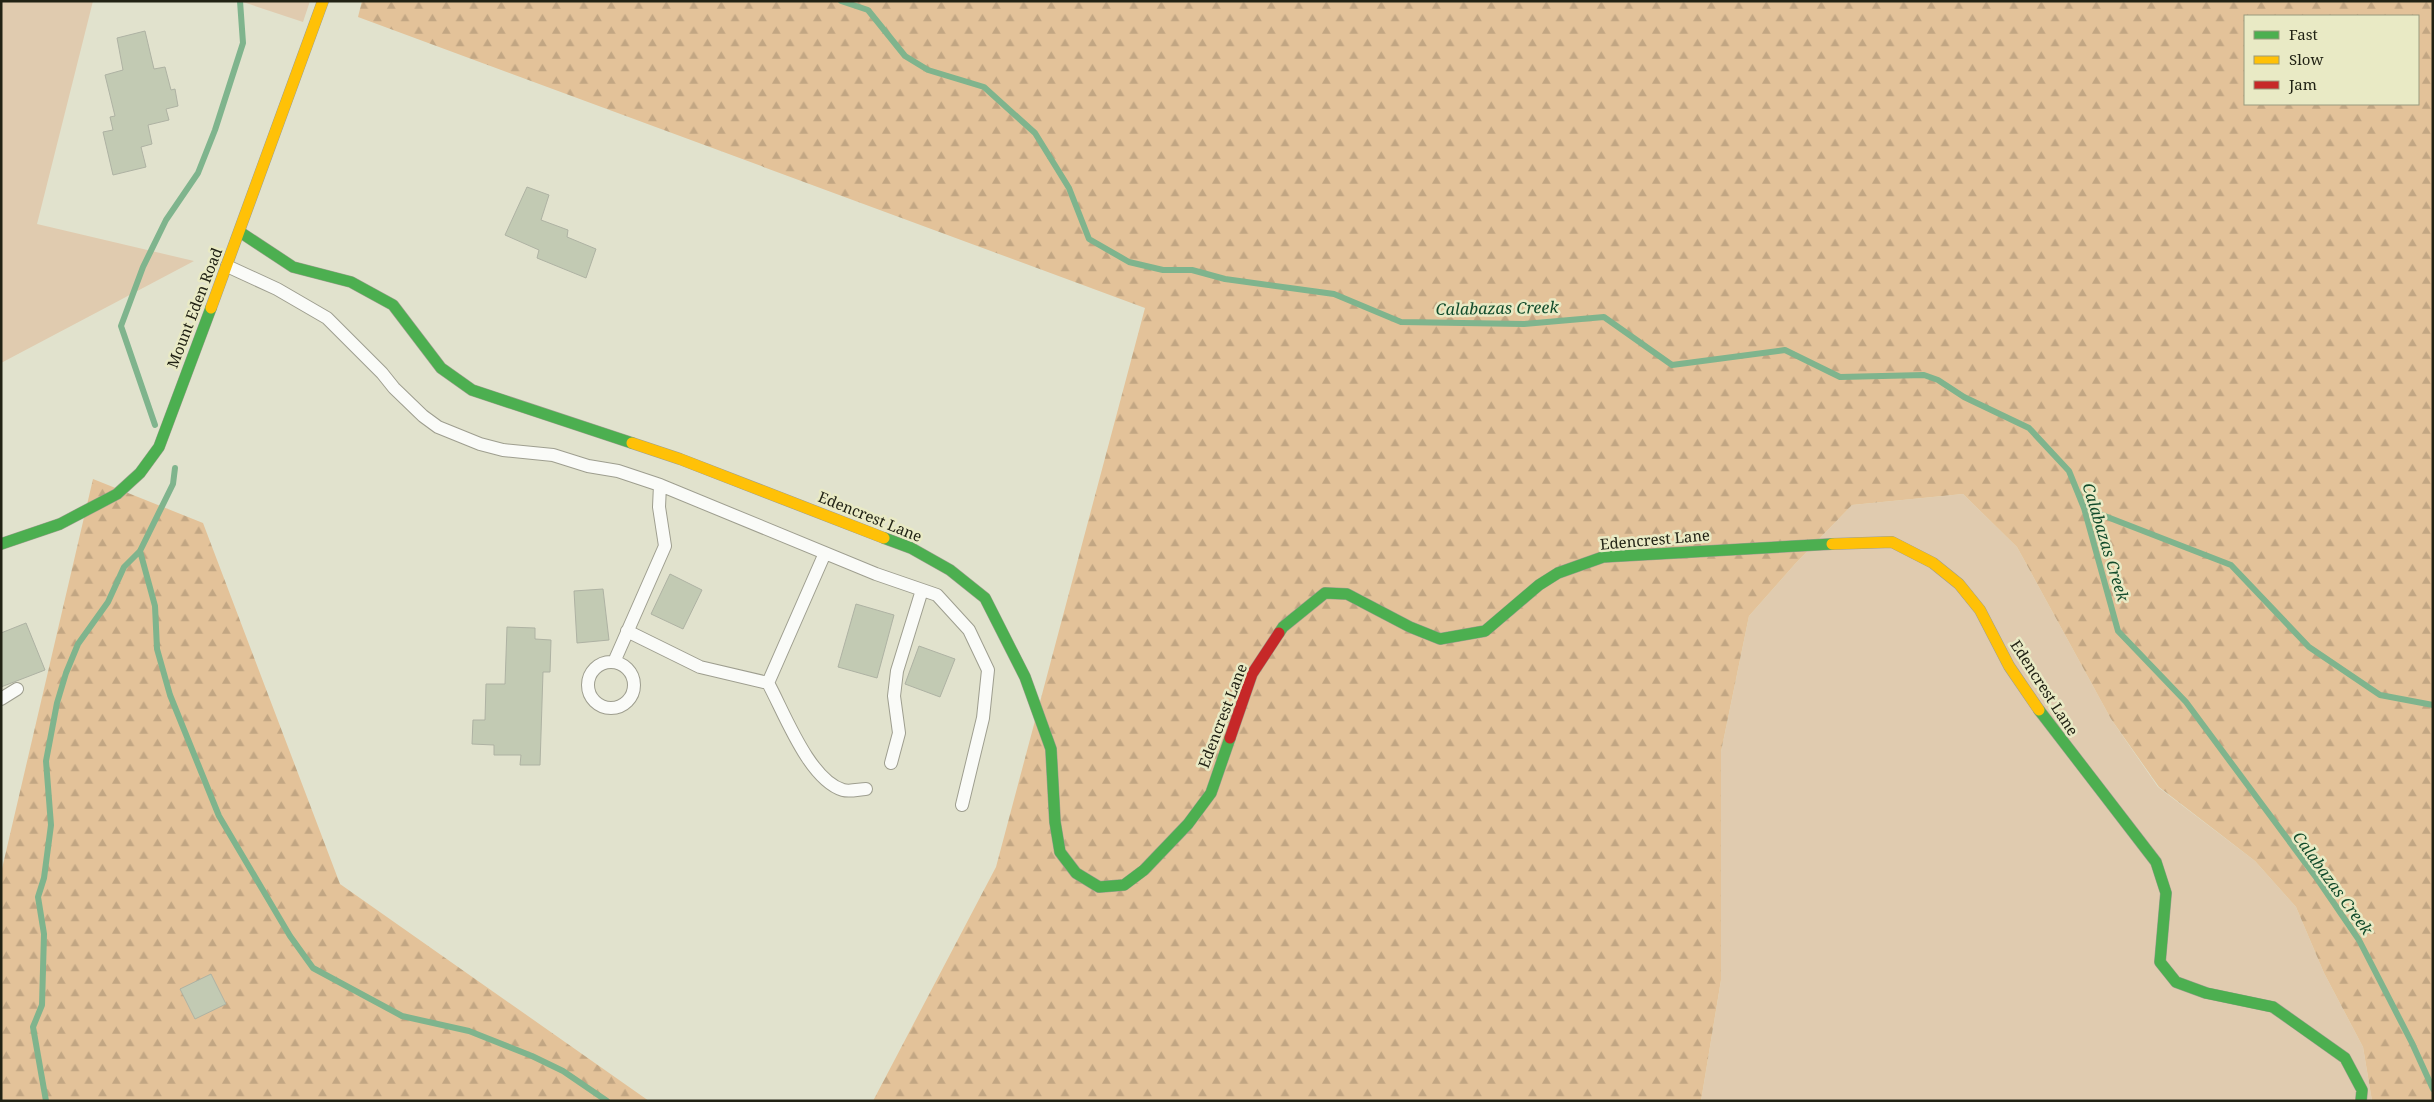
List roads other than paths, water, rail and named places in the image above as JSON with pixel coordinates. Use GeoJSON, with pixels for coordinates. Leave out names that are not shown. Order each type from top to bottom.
{"type":"FeatureCollection","features":[{"type":"Feature","properties":{"kind":"street","name":"Mount Eden Road"},"geometry":{"type":"LineString","coordinates":[[1,544],[60,524],[117,494],[140,473],[159,448],[240,232],[323,1]]}},
{"type":"Feature","properties":{"kind":"street","name":"Edencrest Lane"},"geometry":{"type":"LineString","coordinates":[[240,232],[293,267],[351,282],[393,305],[442,368],[472,390],[680,459],[911,548],[950,570],[985,598],[1025,677],[1051,750],[1055,822],[1060,852],[1076,873],[1099,887],[1124,886],[1144,870],[1188,824],[1211,793],[1252,674],[1283,627],[1325,593],[1348,594],[1410,627],[1440,639],[1485,630],[1538,585],[1558,573],[1603,557],[1843,542],[1892,542],[1933,563],[1964,591],[1980,610],[2009,666],[2052,730],[2156,862],[2166,893],[2160,962],[2176,982],[2206,993],[2273,1007],[2345,1058],[2362,1090],[2360,1101]]}},
{"type":"Feature","properties":{"kind":"lane"},"geometry":{"type":"LineString","coordinates":[[227,266],[277,288],[327,318],[422,416],[438,427],[480,444],[503,450],[553,455],[588,466],[618,471],[660,485],[824,553],[937,595],[969,630],[988,670],[983,718],[962,805]]}},
{"type":"Feature","properties":{"kind":"lane"},"geometry":{"type":"LineString","coordinates":[[614,662],[665,546],[660,507],[660,485]]}},
{"type":"Feature","properties":{"kind":"lane"},"geometry":{"type":"LineString","coordinates":[[768,683],[824,553]]}},
{"type":"Feature","properties":{"kind":"lane"},"geometry":{"type":"LineString","coordinates":[[891,763],[899,733],[894,696],[897,671],[922,590]]}},
{"type":"Feature","properties":{"kind":"lane"},"geometry":{"type":"LineString","coordinates":[[627,631],[700,667],[768,683],[797,739],[814,766],[826,780],[843,790],[866,789]]}},
{"type":"Feature","properties":{"kind":"lane"},"geometry":{"type":"LineString","coordinates":[[1,699],[17,689]]}},
{"type":"Feature","properties":{"kind":"waterway"},"geometry":{"type":"LineString","coordinates":[[155,425],[121,326],[143,267],[166,220],[198,173],[215,130],[243,43],[240,1]]}},
{"type":"Feature","properties":{"kind":"waterway","name":"Calabazas Creek"},"geometry":{"type":"LineString","coordinates":[[841,1],[868,10],[905,56],[928,70],[984,87],[1035,133],[1069,188],[1089,239],[1129,262],[1163,270],[1192,270],[1225,279],[1334,294],[1401,322],[1524,324],[1604,317],[1672,365],[1785,350],[1840,377],[1924,375],[1938,380],[1964,397],[2029,428],[2069,471],[2084,508],[2118,631],[2186,702],[2318,880],[2359,940],[2412,1043],[2433,1089]]}},
{"type":"Feature","properties":{"kind":"waterway"},"geometry":{"type":"LineString","coordinates":[[46,1101],[33,1027],[42,1005],[44,934],[38,897],[44,878],[51,825],[46,761],[57,703],[66,673],[78,644],[108,602],[124,567],[140,551],[173,484],[175,468]]}},
{"type":"Feature","properties":{"kind":"waterway"},"geometry":{"type":"LineString","coordinates":[[2084,508],[2231,565],[2309,647],[2380,695],[2433,705]]}},
{"type":"Feature","properties":{"kind":"waterway"},"geometry":{"type":"LineString","coordinates":[[140,551],[155,606],[157,649],[170,695],[219,816],[290,936],[313,968],[402,1016],[469,1031],[532,1056],[563,1071],[607,1101]]}}]}
